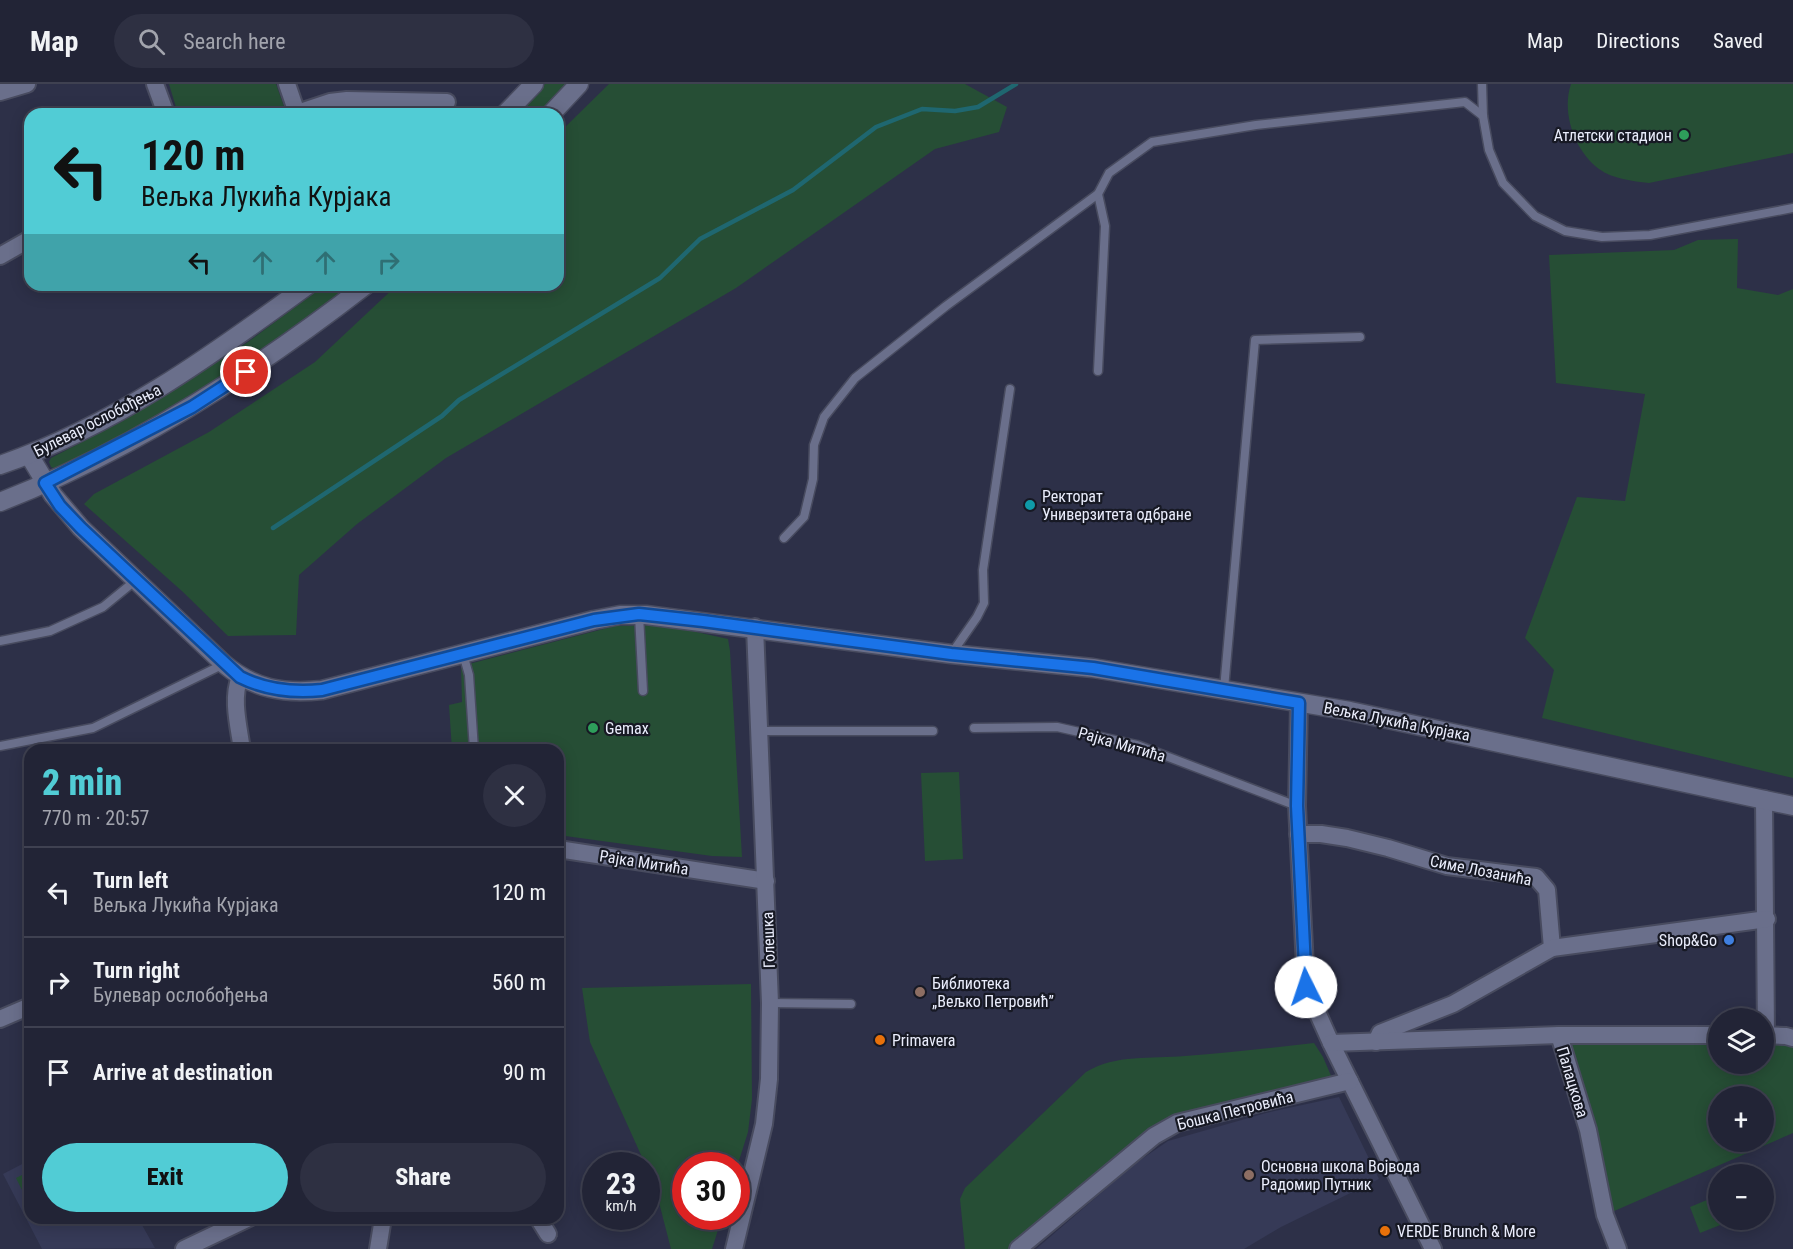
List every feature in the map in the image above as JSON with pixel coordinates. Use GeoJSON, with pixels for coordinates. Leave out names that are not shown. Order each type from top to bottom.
{"type":"FeatureCollection","features":[{"type":"Feature","properties":{"kind":"street"},"geometry":{"type":"LineString","coordinates":[[0,92],[27,84]]}},
{"type":"Feature","properties":{"kind":"street"},"geometry":{"type":"LineString","coordinates":[[155,84],[164,108]]}},
{"type":"Feature","properties":{"kind":"street"},"geometry":{"type":"LineString","coordinates":[[287,84],[294,108]]}},
{"type":"Feature","properties":{"kind":"street"},"geometry":{"type":"LineString","coordinates":[[511,108],[534,84]]}},
{"type":"Feature","properties":{"kind":"street"},"geometry":{"type":"LineString","coordinates":[[557,108],[579,84]]}},
{"type":"Feature","properties":{"kind":"street"},"geometry":{"type":"LineString","coordinates":[[311,108],[347,100],[447,102]]}},
{"type":"Feature","properties":{"kind":"street"},"geometry":{"type":"LineString","coordinates":[[0,256],[24,242]]}},
{"type":"Feature","properties":{"kind":"street","name":"Булевар ослобођења"},"geometry":{"type":"LineString","coordinates":[[0,465],[29,455],[139,402],[300,291]]}},
{"type":"Feature","properties":{"kind":"street","name":"Булевар ослобођења"},"geometry":{"type":"LineString","coordinates":[[0,502],[45,483],[192,407],[289,342],[358,291]]}},
{"type":"Feature","properties":{"kind":"street","name":"Вељка Лукића Курјака"},"geometry":{"type":"LineString","coordinates":[[29,455],[60,506],[81,528],[224,664],[240,677],[272,688],[312,691],[594,620],[639,614],[951,654],[1093,668],[1224,689],[1477,737],[1793,806]]}},
{"type":"Feature","properties":{"kind":"street","name":"Голешка"},"geometry":{"type":"LineString","coordinates":[[734,1249],[764,1124],[769,1079],[770,1003],[766,881],[754,627]]}},
{"type":"Feature","properties":{"kind":"street"},"geometry":{"type":"LineString","coordinates":[[240,677],[236,687],[236,697],[241,744]]}},
{"type":"Feature","properties":{"kind":"street"},"geometry":{"type":"LineString","coordinates":[[1299,703],[1297,806],[1306,987],[1331,1043],[1433,1249]]}},
{"type":"Feature","properties":{"kind":"street"},"geometry":{"type":"LineString","coordinates":[[1764,799],[1767,919],[1765,1008]]}},
{"type":"Feature","properties":{"kind":"street","name":"Симе Лозанића"},"geometry":{"type":"LineString","coordinates":[[1298,834],[1321,834],[1347,838],[1447,866],[1536,877],[1547,890],[1552,948]]}},
{"type":"Feature","properties":{"kind":"street","name":"Рајка Митића"},"geometry":{"type":"LineString","coordinates":[[564,850],[766,881]]}},
{"type":"Feature","properties":{"kind":"street"},"geometry":{"type":"LineString","coordinates":[[1376,1042],[1380,1033],[1453,1004],[1552,948],[1767,919]]}},
{"type":"Feature","properties":{"kind":"street"},"geometry":{"type":"LineString","coordinates":[[0,1019],[24,1009]]}},
{"type":"Feature","properties":{"kind":"street"},"geometry":{"type":"LineString","coordinates":[[1331,1043],[1559,1035]]}},
{"type":"Feature","properties":{"kind":"street","name":"Палацкова"},"geometry":{"type":"LineString","coordinates":[[1618,1249],[1605,1215],[1588,1130],[1559,1035],[1708,1035]]}},
{"type":"Feature","properties":{"kind":"street"},"geometry":{"type":"LineString","coordinates":[[1774,1035],[1793,1038]]}},
{"type":"Feature","properties":{"kind":"street","name":"Бошка Петровића"},"geometry":{"type":"LineString","coordinates":[[1018,1249],[1154,1136],[1177,1123],[1350,1081]]}},
{"type":"Feature","properties":{"kind":"street"},"geometry":{"type":"LineString","coordinates":[[184,1249],[236,1224]]}},
{"type":"Feature","properties":{"kind":"street"},"geometry":{"type":"LineString","coordinates":[[378,1249],[382,1224]]}},
{"type":"Feature","properties":{"kind":"street"},"geometry":{"type":"LineString","coordinates":[[542,1224],[548,1234]]}},
{"type":"Feature","properties":{"kind":"lane"},"geometry":{"type":"LineString","coordinates":[[1482,84],[1483,116],[1489,150],[1503,183],[1535,216],[1565,231],[1602,237],[1650,235],[1793,208]]}},
{"type":"Feature","properties":{"kind":"lane"},"geometry":{"type":"LineString","coordinates":[[784,538],[804,517],[813,478],[814,445],[824,417],[855,378],[946,306],[1098,194],[1109,173],[1152,142],[1256,125],[1411,106],[1465,102],[1483,116]]}},
{"type":"Feature","properties":{"kind":"lane"},"geometry":{"type":"LineString","coordinates":[[1098,194],[1105,226],[1098,371]]}},
{"type":"Feature","properties":{"kind":"lane"},"geometry":{"type":"LineString","coordinates":[[1224,689],[1255,340],[1360,337]]}},
{"type":"Feature","properties":{"kind":"lane"},"geometry":{"type":"LineString","coordinates":[[951,654],[984,603],[983,570],[1010,389]]}},
{"type":"Feature","properties":{"kind":"lane"},"geometry":{"type":"LineString","coordinates":[[0,641],[50,631],[103,607],[136,580]]}},
{"type":"Feature","properties":{"kind":"lane"},"geometry":{"type":"LineString","coordinates":[[639,614],[644,691]]}},
{"type":"Feature","properties":{"kind":"lane"},"geometry":{"type":"LineString","coordinates":[[463,654],[470,675],[474,744]]}},
{"type":"Feature","properties":{"kind":"lane"},"geometry":{"type":"LineString","coordinates":[[0,746],[93,728],[224,664]]}},
{"type":"Feature","properties":{"kind":"lane","name":"Рајка Митића"},"geometry":{"type":"LineString","coordinates":[[974,728],[1057,727],[1137,745],[1297,806]]}},
{"type":"Feature","properties":{"kind":"lane"},"geometry":{"type":"LineString","coordinates":[[760,731],[933,731]]}},
{"type":"Feature","properties":{"kind":"lane"},"geometry":{"type":"LineString","coordinates":[[770,1003],[850,1004]]}},
{"type":"Feature","properties":{"kind":"shaded area","name":"Основна школа Војвода Радомир Путник"},"geometry":{"type":"Polygon","coordinates":[[[1339,1097],[1379,1179],[1281,1227],[1244,1249],[1036,1249],[1136,1163],[1168,1141],[1266,1113],[1339,1097]]]}},
{"type":"Feature","properties":{"kind":"shaded area"},"geometry":{"type":"Polygon","coordinates":[[[24,1163],[24,1214],[3,1174],[24,1163]]]}},
{"type":"Feature","properties":{"kind":"shaded area"},"geometry":{"type":"Polygon","coordinates":[[[29,1224],[141,1224],[155,1248],[42,1249],[29,1224]]]}},
{"type":"Feature","properties":{"kind":"green space"},"geometry":{"type":"Polygon","coordinates":[[[169,84],[276,84],[285,108],[176,108],[169,84]]]}},
{"type":"Feature","properties":{"kind":"green space"},"geometry":{"type":"Polygon","coordinates":[[[545,84],[569,84],[546,108],[522,108],[545,84]]]}},
{"type":"Feature","properties":{"kind":"green space"},"geometry":{"type":"Polygon","coordinates":[[[609,84],[965,84],[1007,107],[999,132],[935,149],[736,288],[446,458],[357,524],[299,575],[296,635],[228,636],[183,592],[84,504],[94,494],[209,432],[315,362],[391,291],[564,291],[564,128],[609,84]]]}},
{"type":"Feature","properties":{"kind":"green space","name":"Атлетски стадион"},"geometry":{"type":"Polygon","coordinates":[[[1571,84],[1793,84],[1793,153],[1649,183],[1616,177],[1599,169],[1590,161],[1577,142],[1569,119],[1568,95],[1571,84]]]}},
{"type":"Feature","properties":{"kind":"green space"},"geometry":{"type":"Polygon","coordinates":[[[1738,239],[1737,288],[1778,295],[1793,289],[1793,778],[1542,718],[1554,670],[1525,638],[1577,497],[1625,501],[1645,394],[1556,383],[1549,255],[1674,250],[1698,240],[1738,239]]]}},
{"type":"Feature","properties":{"kind":"green space"},"geometry":{"type":"Polygon","coordinates":[[[317,291],[346,291],[238,371],[80,462],[56,469],[51,467],[49,462],[51,458],[121,422],[248,342],[317,291]]]}},
{"type":"Feature","properties":{"kind":"green space","name":"Gemax"},"geometry":{"type":"Polygon","coordinates":[[[665,625],[728,639],[742,857],[712,856],[564,836],[564,744],[452,744],[449,705],[462,702],[461,666],[615,626],[665,625]]]}},
{"type":"Feature","properties":{"kind":"green space"},"geometry":{"type":"Polygon","coordinates":[[[959,772],[963,859],[925,861],[921,773],[959,772]]]}},
{"type":"Feature","properties":{"kind":"green space"},"geometry":{"type":"Polygon","coordinates":[[[751,984],[752,1099],[748,1132],[742,1152],[672,1152],[672,1230],[718,1230],[712,1249],[671,1249],[660,1206],[660,1152],[639,1152],[590,1042],[582,988],[751,984]]]}},
{"type":"Feature","properties":{"kind":"green space"},"geometry":{"type":"Polygon","coordinates":[[[1559,1035],[1708,1035],[1708,1074],[1774,1074],[1774,1036],[1793,1038],[1793,1133],[1774,1141],[1774,1086],[1708,1086],[1708,1152],[1749,1152],[1722,1164],[1708,1164],[1708,1170],[1605,1215],[1559,1035]]]}},
{"type":"Feature","properties":{"kind":"green space"},"geometry":{"type":"Polygon","coordinates":[[[1314,1043],[1335,1085],[1177,1123],[1018,1249],[965,1249],[960,1199],[965,1188],[1086,1072],[1109,1062],[1134,1058],[1172,1057],[1314,1043]]]}},
{"type":"Feature","properties":{"kind":"green space"},"geometry":{"type":"Polygon","coordinates":[[[24,1174],[24,1194],[16,1178],[24,1174]]]}},
{"type":"Feature","properties":{"kind":"green space"},"geometry":{"type":"Polygon","coordinates":[[[1708,1200],[1708,1230],[1700,1233],[1690,1207],[1708,1200]]]}},
{"type":"Feature","properties":{"kind":"waterway"},"geometry":{"type":"LineString","coordinates":[[273,528],[442,416],[459,400],[660,278],[700,239],[793,190],[876,127],[922,109],[955,111],[978,107],[1016,84]]}},
{"type":"Feature","properties":{"kind":"place","name":"Атлетски стадион"},"geometry":{"type":"Point","coordinates":[1684,135]}},
{"type":"Feature","properties":{"kind":"place","name":"Ректорат Универзитета одбране"},"geometry":{"type":"Point","coordinates":[1030,505]}},
{"type":"Feature","properties":{"kind":"place","name":"Gemax"},"geometry":{"type":"Point","coordinates":[593,728]}},
{"type":"Feature","properties":{"kind":"place","name":"Shop&Go"},"geometry":{"type":"Point","coordinates":[1729,940]}},
{"type":"Feature","properties":{"kind":"place","name":"Библиотека „Вељко Петровић”"},"geometry":{"type":"Point","coordinates":[920,992]}},
{"type":"Feature","properties":{"kind":"place","name":"Primavera"},"geometry":{"type":"Point","coordinates":[880,1040]}},
{"type":"Feature","properties":{"kind":"place","name":"Основна школа Војвода Радомир Путник"},"geometry":{"type":"Point","coordinates":[1249,1175]}},
{"type":"Feature","properties":{"kind":"place","name":"VERDE Brunch & More"},"geometry":{"type":"Point","coordinates":[1385,1231]}},
{"type":"Feature","properties":{"kind":"route"},"geometry":{"type":"LineString","coordinates":[[246,372],[192,407],[45,483],[60,506],[81,528],[240,677],[252,683],[289,691],[322,690],[594,620],[639,614],[951,654],[1093,668],[1299,703],[1297,806],[1306,987]]}}]}
